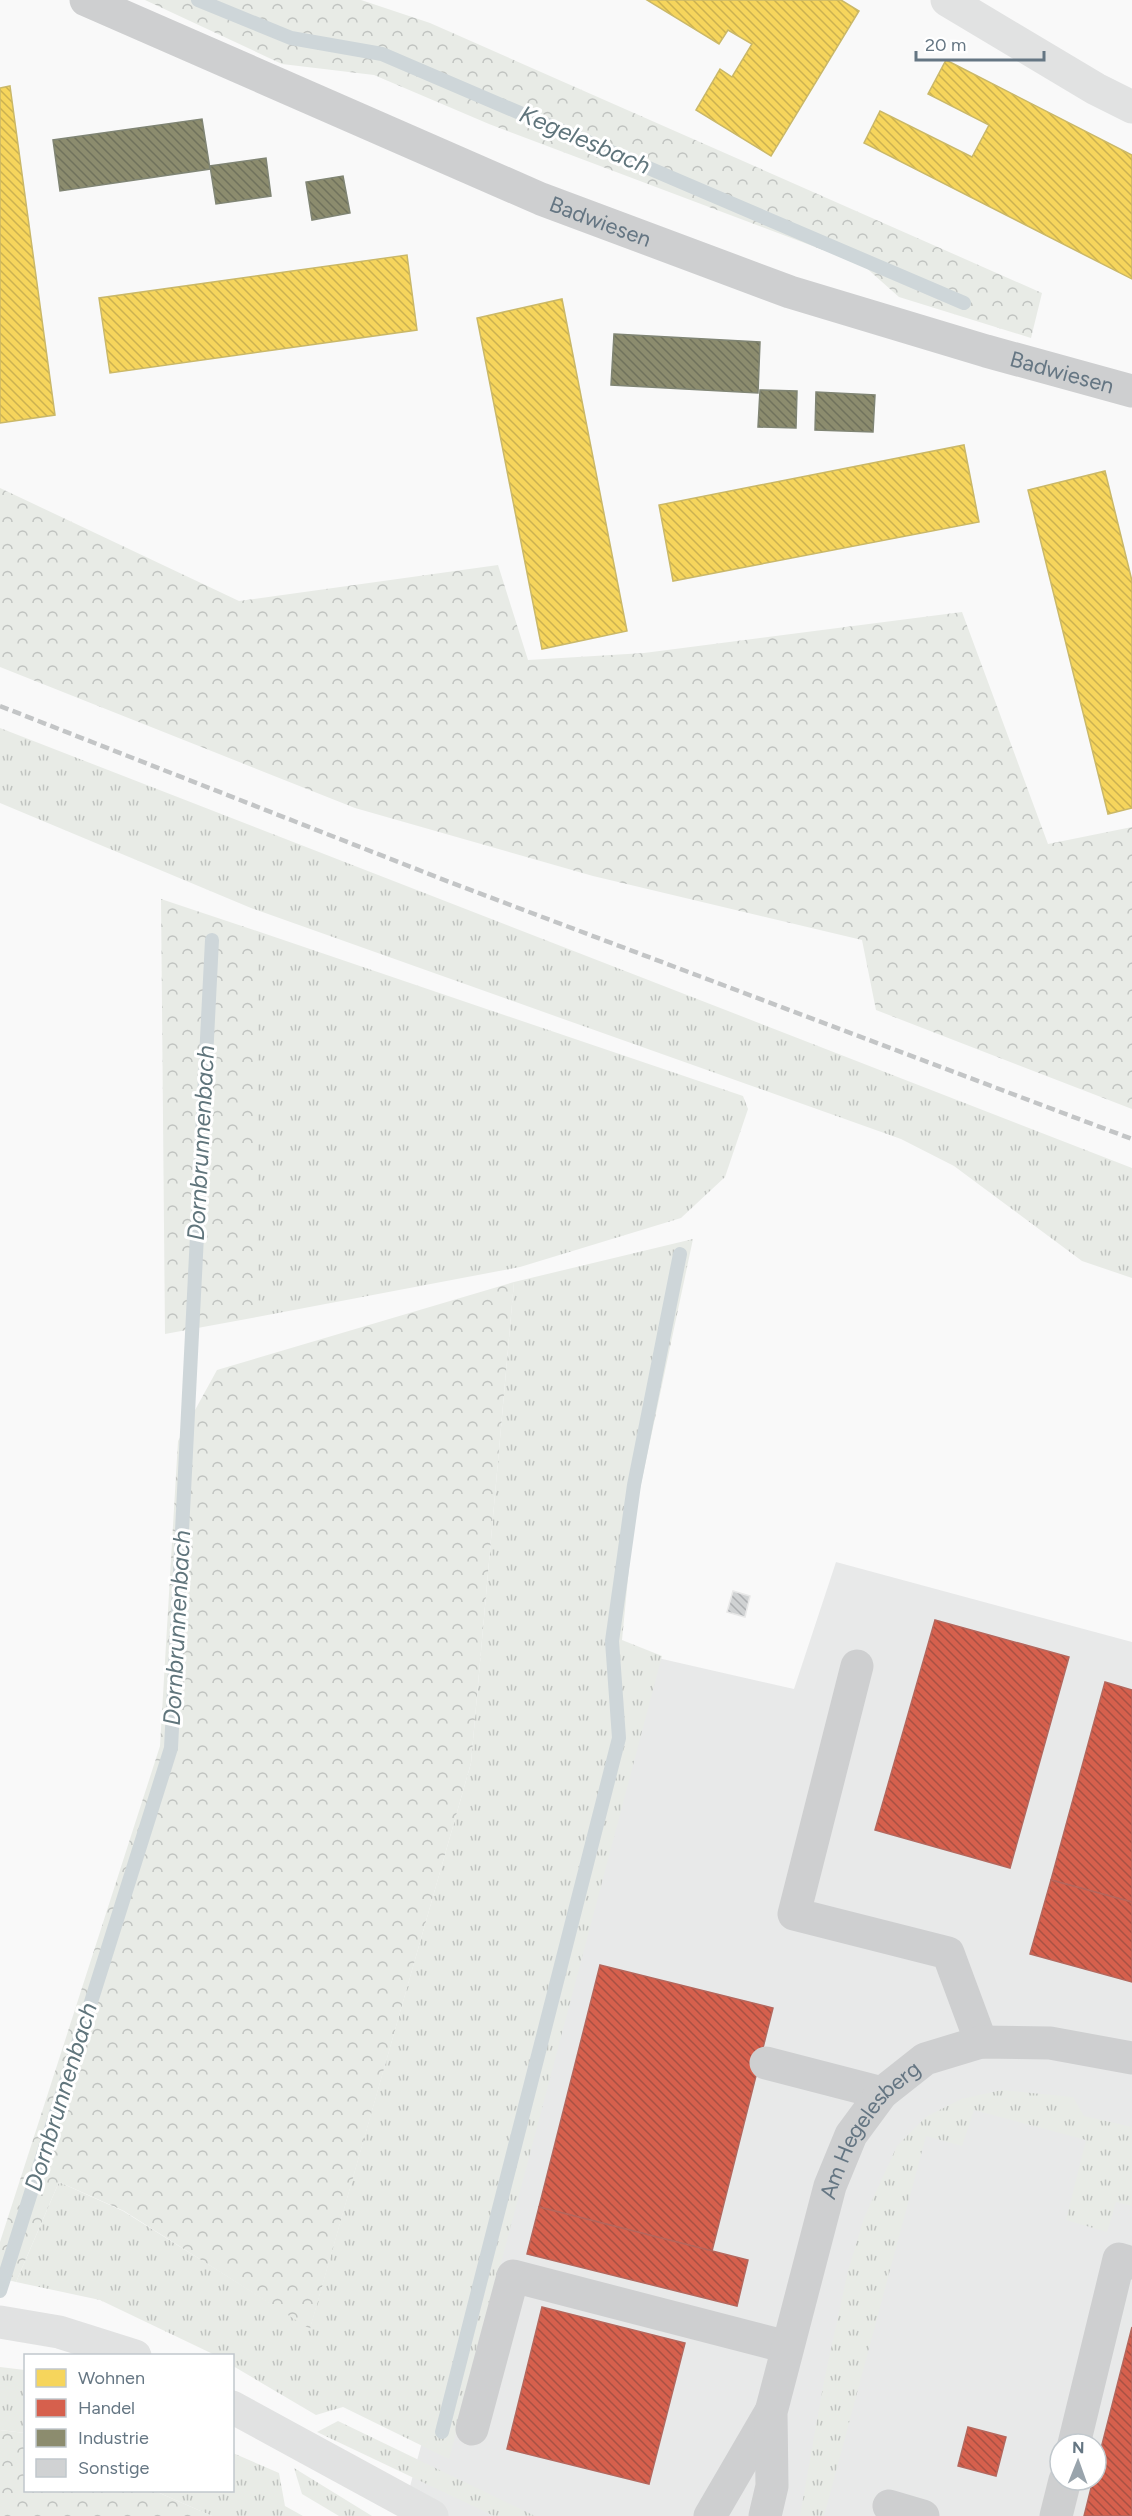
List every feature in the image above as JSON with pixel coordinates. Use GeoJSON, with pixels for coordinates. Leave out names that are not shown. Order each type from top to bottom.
{"type":"FeatureCollection","features":[{"type":"Feature","properties":{"kind":"main road"},"geometry":{"type":"LineString","coordinates":[[947,0],[1096,89],[1132,107]]}},
{"type":"Feature","properties":{"kind":"main road"},"geometry":{"type":"LineString","coordinates":[[0,2322],[59,2332],[132,2354]]}},
{"type":"Feature","properties":{"kind":"main road"},"geometry":{"type":"LineString","coordinates":[[234,2408],[432,2516]]}},
{"type":"Feature","properties":{"kind":"street","name":"Badwiesen"},"geometry":{"type":"LineString","coordinates":[[86,0],[541,199],[790,292],[986,351],[1132,391]]}},
{"type":"Feature","properties":{"kind":"street"},"geometry":{"type":"LineString","coordinates":[[857,1666],[794,1914],[948,1953],[981,2042]]}},
{"type":"Feature","properties":{"kind":"street","name":"Am Hegelesberg"},"geometry":{"type":"LineString","coordinates":[[765,2516],[772,2486],[771,2412],[830,2186],[851,2135],[882,2093],[925,2059],[981,2042],[1050,2043],[1132,2058]]}},
{"type":"Feature","properties":{"kind":"street"},"geometry":{"type":"LineString","coordinates":[[766,2063],[882,2093]]}},
{"type":"Feature","properties":{"kind":"street"},"geometry":{"type":"LineString","coordinates":[[1077,2432],[1119,2259],[1132,2263]]}},
{"type":"Feature","properties":{"kind":"street"},"geometry":{"type":"LineString","coordinates":[[472,2429],[513,2276],[787,2347]]}},
{"type":"Feature","properties":{"kind":"street","name":"Am Hegelesberg"},"geometry":{"type":"LineString","coordinates":[[710,2516],[771,2412]]}},
{"type":"Feature","properties":{"kind":"street"},"geometry":{"type":"LineString","coordinates":[[1056,2516],[1062,2492]]}},
{"type":"Feature","properties":{"kind":"street"},"geometry":{"type":"LineString","coordinates":[[889,2506],[923,2516]]}},
{"type":"Feature","properties":{"kind":"shaded area"},"geometry":{"type":"Polygon","coordinates":[[[836,1562],[1132,1642],[1132,2516],[402,2516],[636,1653],[794,1689],[836,1562]]]}},
{"type":"Feature","properties":{"kind":"green space"},"geometry":{"type":"Polygon","coordinates":[[[145,0],[361,0],[430,23],[1042,293],[1031,338],[899,297],[863,265],[489,124],[374,75],[282,64],[145,0]]]}},
{"type":"Feature","properties":{"kind":"green space"},"geometry":{"type":"Polygon","coordinates":[[[0,488],[239,601],[498,565],[528,660],[644,653],[962,612],[1048,844],[1132,827],[1132,1109],[876,1010],[862,940],[593,876],[355,808],[0,667],[0,488]]]}},
{"type":"Feature","properties":{"kind":"green space"},"geometry":{"type":"Polygon","coordinates":[[[0,728],[1132,1168],[1132,1278],[1082,1261],[954,1166],[901,1139],[251,908],[0,803],[0,728]]]}},
{"type":"Feature","properties":{"kind":"green space"},"geometry":{"type":"Polygon","coordinates":[[[161,899],[257,931],[257,1317],[165,1334],[161,899]]]}},
{"type":"Feature","properties":{"kind":"green space"},"geometry":{"type":"Polygon","coordinates":[[[257,931],[743,1096],[748,1109],[725,1177],[681,1218],[520,1267],[257,1317],[257,931]]]}},
{"type":"Feature","properties":{"kind":"green space"},"geometry":{"type":"Polygon","coordinates":[[[693,1239],[634,1517],[622,1640],[662,1656],[449,2459],[343,2407],[316,2415],[234,2367],[234,2354],[213,2354],[100,2300],[16,2282],[59,2182],[123,2211],[310,2328],[471,1763],[514,1282],[693,1239]]]}},
{"type":"Feature","properties":{"kind":"green space"},"geometry":{"type":"Polygon","coordinates":[[[514,1282],[471,1763],[310,2329],[124,2211],[59,2182],[16,2282],[0,2278],[0,2242],[160,1746],[178,1441],[217,1370],[514,1282]]]}},
{"type":"Feature","properties":{"kind":"green space"},"geometry":{"type":"Polygon","coordinates":[[[1002,2090],[1073,2097],[1084,2116],[1132,2127],[1132,2206],[1116,2202],[1107,2232],[1066,2220],[1086,2140],[974,2110],[962,2146],[926,2136],[824,2516],[800,2516],[824,2381],[848,2271],[864,2218],[897,2146],[926,2117],[961,2099],[1002,2090]]]}},
{"type":"Feature","properties":{"kind":"green space"},"geometry":{"type":"Polygon","coordinates":[[[0,2367],[24,2370],[24,2433],[0,2430],[0,2367]]]}},
{"type":"Feature","properties":{"kind":"green space"},"geometry":{"type":"Polygon","coordinates":[[[338,2421],[535,2516],[494,2516],[317,2432],[338,2421]]]}},
{"type":"Feature","properties":{"kind":"green space"},"geometry":{"type":"Polygon","coordinates":[[[0,2430],[24,2433],[24,2492],[157,2492],[212,2516],[0,2516],[0,2430]]]}},
{"type":"Feature","properties":{"kind":"green space"},"geometry":{"type":"Polygon","coordinates":[[[234,2453],[279,2473],[285,2506],[303,2516],[212,2516],[157,2492],[234,2492],[234,2453]]]}},
{"type":"Feature","properties":{"kind":"green space"},"geometry":{"type":"Polygon","coordinates":[[[294,2468],[372,2516],[339,2516],[302,2494],[294,2468]]]}},
{"type":"Feature","properties":{"kind":"building: Wohnen"},"geometry":{"type":"Polygon","coordinates":[[[647,0],[841,0],[859,11],[771,156],[696,110],[720,69],[732,77],[752,44],[728,30],[719,44],[647,0]]]}},
{"type":"Feature","properties":{"kind":"building: Wohnen"},"geometry":{"type":"Polygon","coordinates":[[[946,60],[1132,155],[1132,279],[864,143],[880,111],[972,157],[989,125],[928,94],[946,60]]]}},
{"type":"Feature","properties":{"kind":"building: Wohnen"},"geometry":{"type":"Polygon","coordinates":[[[10,86],[55,415],[0,423],[0,88],[10,86]]]}},
{"type":"Feature","properties":{"kind":"building: Wohnen"},"geometry":{"type":"Polygon","coordinates":[[[407,255],[417,330],[110,373],[99,298],[407,255]]]}},
{"type":"Feature","properties":{"kind":"building: Wohnen"},"geometry":{"type":"Polygon","coordinates":[[[562,299],[627,631],[542,649],[477,318],[562,299]]]}},
{"type":"Feature","properties":{"kind":"building: Wohnen"},"geometry":{"type":"Polygon","coordinates":[[[964,445],[979,522],[673,581],[659,505],[964,445]]]}},
{"type":"Feature","properties":{"kind":"building: Wohnen"},"geometry":{"type":"Polygon","coordinates":[[[1105,471],[1132,581],[1132,808],[1108,814],[1028,490],[1105,471]]]}},
{"type":"Feature","properties":{"kind":"building: Handel"},"geometry":{"type":"Polygon","coordinates":[[[935,1620],[1069,1657],[1010,1868],[875,1830],[935,1620]]]}},
{"type":"Feature","properties":{"kind":"building: Handel"},"geometry":{"type":"Polygon","coordinates":[[[1105,1682],[1132,1690],[1132,1902],[1051,1880],[1105,1682]]]}},
{"type":"Feature","properties":{"kind":"building: Handel"},"geometry":{"type":"Polygon","coordinates":[[[1051,1880],[1132,1902],[1132,1982],[1030,1954],[1051,1880]]]}},
{"type":"Feature","properties":{"kind":"building: Handel"},"geometry":{"type":"Polygon","coordinates":[[[600,1965],[773,2008],[712,2251],[539,2207],[600,1965]]]}},
{"type":"Feature","properties":{"kind":"building: Handel"},"geometry":{"type":"Polygon","coordinates":[[[539,2207],[748,2260],[737,2306],[527,2254],[539,2207]]]}},
{"type":"Feature","properties":{"kind":"building: Handel"},"geometry":{"type":"Polygon","coordinates":[[[542,2307],[685,2343],[649,2484],[507,2449],[542,2307]]]}},
{"type":"Feature","properties":{"kind":"building: Handel"},"geometry":{"type":"Polygon","coordinates":[[[1132,2327],[1132,2516],[1084,2516],[1090,2492],[1108,2492],[1108,2432],[1105,2432],[1132,2327]]]}},
{"type":"Feature","properties":{"kind":"building: Handel"},"geometry":{"type":"Polygon","coordinates":[[[968,2427],[1006,2437],[996,2476],[958,2466],[968,2427]]]}},
{"type":"Feature","properties":{"kind":"building: Industrie"},"geometry":{"type":"Polygon","coordinates":[[[202,119],[210,169],[60,191],[53,140],[202,119]]]}},
{"type":"Feature","properties":{"kind":"building: Industrie"},"geometry":{"type":"Polygon","coordinates":[[[266,158],[271,196],[216,204],[210,166],[266,158]]]}},
{"type":"Feature","properties":{"kind":"building: Industrie"},"geometry":{"type":"Polygon","coordinates":[[[343,176],[350,213],[312,220],[306,182],[343,176]]]}},
{"type":"Feature","properties":{"kind":"building: Industrie"},"geometry":{"type":"Polygon","coordinates":[[[614,334],[760,342],[758,393],[611,385],[614,334]]]}},
{"type":"Feature","properties":{"kind":"building: Industrie"},"geometry":{"type":"Polygon","coordinates":[[[760,390],[797,391],[796,428],[758,427],[760,390]]]}},
{"type":"Feature","properties":{"kind":"building: Industrie"},"geometry":{"type":"Polygon","coordinates":[[[816,392],[875,395],[873,432],[815,430],[816,392]]]}},
{"type":"Feature","properties":{"kind":"building: Sonstige"},"geometry":{"type":"Polygon","coordinates":[[[733,1591],[750,1596],[745,1617],[727,1612],[733,1591]]]}},
{"type":"Feature","properties":{"kind":"waterway","name":"Kegelesbach"},"geometry":{"type":"LineString","coordinates":[[198,0],[291,38],[382,54],[964,303]]}},
{"type":"Feature","properties":{"kind":"waterway","name":"Dornbrunnenbach"},"geometry":{"type":"LineString","coordinates":[[0,2291],[171,1748],[212,940]]}},
{"type":"Feature","properties":{"kind":"waterway"},"geometry":{"type":"LineString","coordinates":[[442,2432],[619,1738],[612,1641],[634,1485],[680,1254]]}},
{"type":"Feature","properties":{"kind":"railway"},"geometry":{"type":"LineString","coordinates":[[0,706],[452,883],[1132,1139]]}}]}
